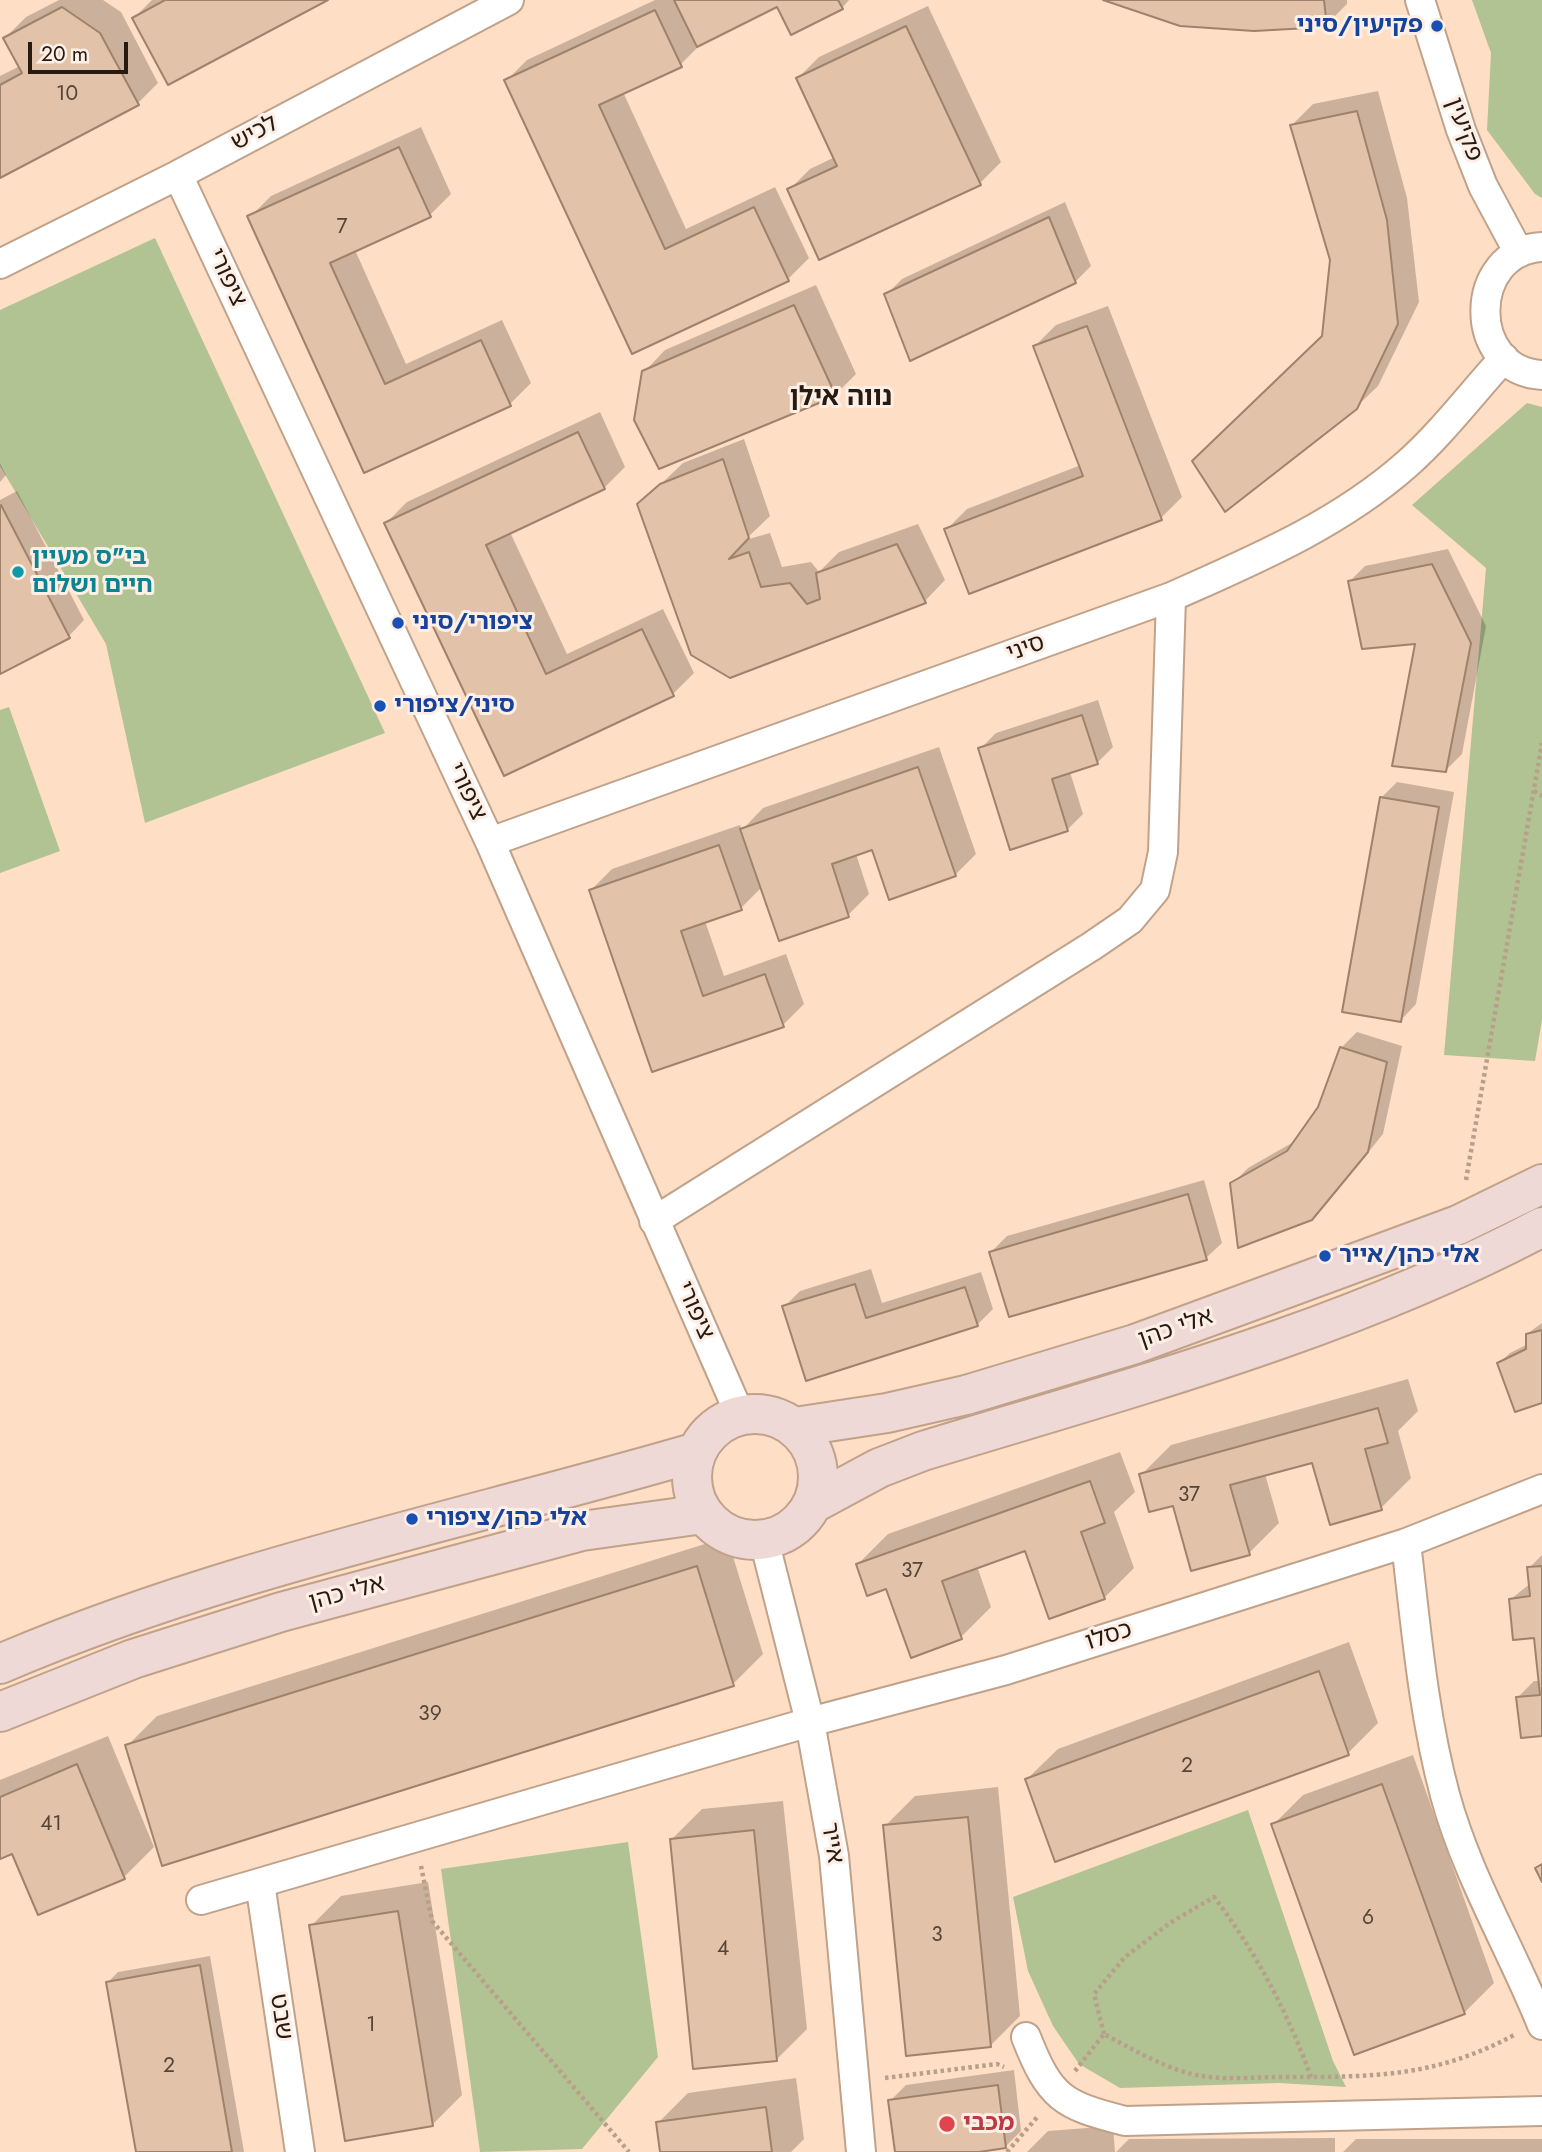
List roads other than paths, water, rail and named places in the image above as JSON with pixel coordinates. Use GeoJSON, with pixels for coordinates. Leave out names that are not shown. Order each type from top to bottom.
{"type":"FeatureCollection","features":[{"type":"Feature","properties":{"kind":"street","name":"פקיעין"},"geometry":{"type":"LineString","coordinates":[[1420,0],[1461,130],[1483,186],[1530,250]]}},
{"type":"Feature","properties":{"kind":"street","name":"לכיש"},"geometry":{"type":"LineString","coordinates":[[0,264],[178,175],[494,3]]}},
{"type":"Feature","properties":{"kind":"street","name":"ציפורי"},"geometry":{"type":"LineString","coordinates":[[178,175],[490,842],[740,1415]]}},
{"type":"Feature","properties":{"kind":"street"},"geometry":{"type":"LineString","coordinates":[[1530,250],[1502,266],[1490,282],[1484,302],[1484,323],[1491,342],[1504,358],[1518,368],[1542,374]]}},
{"type":"Feature","properties":{"kind":"street","name":"סיני"},"geometry":{"type":"LineString","coordinates":[[490,842],[1171,597],[1274,551],[1344,513],[1407,464],[1504,358]]}},
{"type":"Feature","properties":{"kind":"street"},"geometry":{"type":"LineString","coordinates":[[654,1221],[1092,946],[1130,920],[1147,900],[1155,890],[1163,852],[1171,597]]}},
{"type":"Feature","properties":{"kind":"street","name":"אלי כהן"},"geometry":{"type":"LineString","coordinates":[[795,1427],[887,1413],[966,1395],[1135,1344],[1458,1225],[1542,1184]]}},
{"type":"Feature","properties":{"kind":"street","name":"אלי כהן"},"geometry":{"type":"LineString","coordinates":[[814,1503],[879,1468],[923,1451],[1214,1362],[1363,1310],[1488,1255],[1542,1227]]}},
{"type":"Feature","properties":{"kind":"street"},"geometry":{"type":"LineString","coordinates":[[760,1413],[778,1417],[795,1427],[809,1442],[817,1461],[819,1482],[814,1503],[802,1521],[785,1534],[764,1541],[730,1535],[703,1514],[694,1494],[692,1473],[697,1452],[708,1435],[723,1423],[740,1415],[760,1413]]}},
{"type":"Feature","properties":{"kind":"street","name":"אלי כהן"},"geometry":{"type":"LineString","coordinates":[[0,1664],[157,1603],[266,1568],[557,1493],[697,1452]]}},
{"type":"Feature","properties":{"kind":"street","name":"כסלו"},"geometry":{"type":"LineString","coordinates":[[201,1900],[810,1722],[1006,1670],[1406,1543],[1542,1489]]}},
{"type":"Feature","properties":{"kind":"street","name":"אלי כהן"},"geometry":{"type":"LineString","coordinates":[[0,1712],[133,1659],[281,1612],[582,1531],[703,1514]]}},
{"type":"Feature","properties":{"kind":"street","name":"אייר"},"geometry":{"type":"LineString","coordinates":[[764,1541],[810,1722],[834,1856],[861,2152]]}},
{"type":"Feature","properties":{"kind":"street"},"geometry":{"type":"LineString","coordinates":[[1406,1543],[1424,1694],[1445,1796],[1477,1885],[1541,2023]]}},
{"type":"Feature","properties":{"kind":"street","name":"שבט"},"geometry":{"type":"LineString","coordinates":[[260,1882],[300,2152]]}},
{"type":"Feature","properties":{"kind":"street"},"geometry":{"type":"LineString","coordinates":[[1026,2037],[1037,2064],[1057,2094],[1087,2111],[1125,2121],[1542,2111]]}},
{"type":"Feature","properties":{"kind":"place","name":"פקיעין/סיני"},"geometry":{"type":"Point","coordinates":[1437,26]}},
{"type":"Feature","properties":{"kind":"place","name":"בי\"ס מעיין חיים ושלום"},"geometry":{"type":"Point","coordinates":[18,572]}},
{"type":"Feature","properties":{"kind":"place","name":"ציפורי/סיני"},"geometry":{"type":"Point","coordinates":[398,623]}},
{"type":"Feature","properties":{"kind":"place","name":"סיני/ציפורי"},"geometry":{"type":"Point","coordinates":[380,706]}},
{"type":"Feature","properties":{"kind":"place","name":"אלי כהן/אייר"},"geometry":{"type":"Point","coordinates":[1325,1256]}},
{"type":"Feature","properties":{"kind":"place","name":"אלי כהן/ציפורי"},"geometry":{"type":"Point","coordinates":[412,1519]}},
{"type":"Feature","properties":{"kind":"place","name":"מכבי"},"geometry":{"type":"Point","coordinates":[947,2124]}},
{"type":"Feature","properties":{"kind":"district","name":"נווה אילן"},"geometry":{"type":"Point","coordinates":[841,399]}}]}
